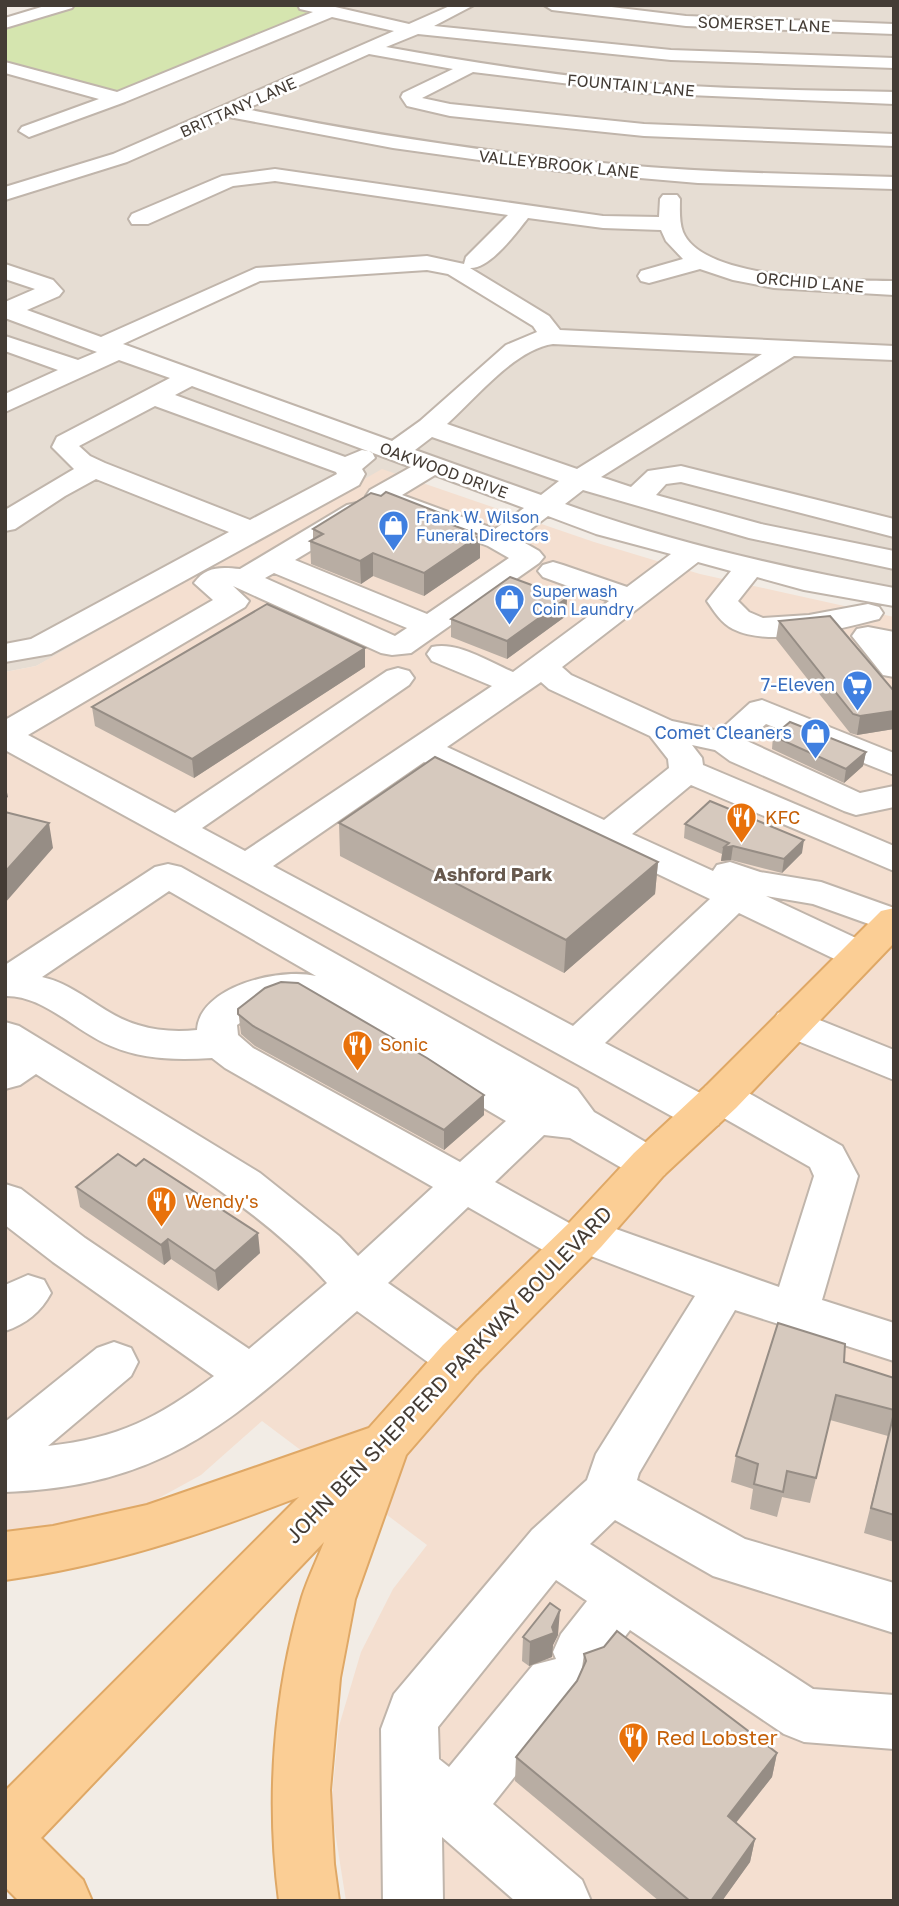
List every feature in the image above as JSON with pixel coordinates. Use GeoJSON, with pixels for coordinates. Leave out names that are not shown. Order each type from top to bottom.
{"type":"FeatureCollection","features":[{"type":"Feature","properties":{"kind":"main road","name":"JOHN BEN SHEPPERD PARKWAY BOULEVARD"},"geometry":{"type":"LineString","coordinates":[[5,1833],[386,1443],[460,1359],[579,1240],[649,1164],[712,1105],[892,923]]}},
{"type":"Feature","properties":{"kind":"main road"},"geometry":{"type":"LineString","coordinates":[[5,1556],[82,1545],[164,1523],[386,1443]]}},
{"type":"Feature","properties":{"kind":"main road"},"geometry":{"type":"LineString","coordinates":[[309,1901],[303,1863],[301,1803],[304,1739],[313,1678],[328,1603],[386,1443]]}},
{"type":"Feature","properties":{"kind":"main road"},"geometry":{"type":"LineString","coordinates":[[5,1845],[62,1901]]}},
{"type":"Feature","properties":{"kind":"street"},"geometry":{"type":"LineString","coordinates":[[5,23],[66,5]]}},
{"type":"Feature","properties":{"kind":"street"},"geometry":{"type":"LineString","coordinates":[[304,5],[416,29],[671,55],[894,63]]}},
{"type":"Feature","properties":{"kind":"street","name":"BRITTANY LANE"},"geometry":{"type":"LineString","coordinates":[[5,194],[120,158],[466,5]]}},
{"type":"Feature","properties":{"kind":"street","name":"SOMERSET LANE"},"geometry":{"type":"LineString","coordinates":[[552,5],[686,21],[894,29]]}},
{"type":"Feature","properties":{"kind":"street"},"geometry":{"type":"LineString","coordinates":[[5,141],[331,11]]}},
{"type":"Feature","properties":{"kind":"street","name":"FOUNTAIN LANE"},"geometry":{"type":"LineString","coordinates":[[370,49],[578,82],[660,89],[894,98]]}},
{"type":"Feature","properties":{"kind":"street"},"geometry":{"type":"LineString","coordinates":[[470,66],[410,97],[414,102],[450,110],[644,130],[894,140]]}},
{"type":"Feature","properties":{"kind":"street"},"geometry":{"type":"LineString","coordinates":[[5,67],[118,98]]}},
{"type":"Feature","properties":{"kind":"street","name":"VALLEYBROOK LANE"},"geometry":{"type":"LineString","coordinates":[[228,111],[436,150],[673,175],[894,183]]}},
{"type":"Feature","properties":{"kind":"street"},"geometry":{"type":"LineString","coordinates":[[5,124],[57,139]]}},
{"type":"Feature","properties":{"kind":"street"},"geometry":{"type":"LineString","coordinates":[[82,147],[120,158]]}},
{"type":"Feature","properties":{"kind":"street"},"geometry":{"type":"LineString","coordinates":[[339,206],[379,191],[410,172],[436,150]]}},
{"type":"Feature","properties":{"kind":"street"},"geometry":{"type":"LineString","coordinates":[[140,219],[229,180],[255,175],[275,175],[603,222],[670,224],[673,175]]}},
{"type":"Feature","properties":{"kind":"street"},"geometry":{"type":"LineString","coordinates":[[474,262],[499,239],[522,211]]}},
{"type":"Feature","properties":{"kind":"street","name":"ORCHID LANE"},"geometry":{"type":"LineString","coordinates":[[670,224],[682,248],[702,261],[726,271],[768,280],[894,288]]}},
{"type":"Feature","properties":{"kind":"street"},"geometry":{"type":"LineString","coordinates":[[649,276],[702,261]]}},
{"type":"Feature","properties":{"kind":"street"},"geometry":{"type":"LineString","coordinates":[[5,404],[79,369],[110,348],[256,275],[427,263],[455,268],[541,321],[553,337]]}},
{"type":"Feature","properties":{"kind":"street"},"geometry":{"type":"LineString","coordinates":[[5,271],[45,285],[51,290],[6,310]]}},
{"type":"Feature","properties":{"kind":"street","name":"OAKWOOD DRIVE"},"geometry":{"type":"LineString","coordinates":[[6,310],[545,507],[738,565],[879,616]]}},
{"type":"Feature","properties":{"kind":"street"},"geometry":{"type":"LineString","coordinates":[[347,467],[387,450],[429,427],[521,344],[553,337],[894,353]]}},
{"type":"Feature","properties":{"kind":"street"},"geometry":{"type":"LineString","coordinates":[[5,343],[79,369]]}},
{"type":"Feature","properties":{"kind":"street"},"geometry":{"type":"LineString","coordinates":[[498,540],[580,480],[789,348]]}},
{"type":"Feature","properties":{"kind":"street"},"geometry":{"type":"LineString","coordinates":[[191,377],[66,443],[69,453],[95,469],[252,531]]}},
{"type":"Feature","properties":{"kind":"street"},"geometry":{"type":"LineString","coordinates":[[5,653],[40,647],[349,479],[351,474],[347,467],[155,397]]}},
{"type":"Feature","properties":{"kind":"street"},"geometry":{"type":"LineString","coordinates":[[429,427],[637,497],[757,531],[894,560]]}},
{"type":"Feature","properties":{"kind":"street"},"geometry":{"type":"LineString","coordinates":[[5,735],[234,601],[209,583],[220,576],[245,578],[432,466]]}},
{"type":"Feature","properties":{"kind":"street"},"geometry":{"type":"LineString","coordinates":[[5,523],[55,490],[95,469]]}},
{"type":"Feature","properties":{"kind":"street"},"geometry":{"type":"LineString","coordinates":[[637,497],[658,477],[681,474],[894,528]]}},
{"type":"Feature","properties":{"kind":"street"},"geometry":{"type":"LineString","coordinates":[[380,496],[498,540],[541,565],[631,599]]}},
{"type":"Feature","properties":{"kind":"street"},"geometry":{"type":"LineString","coordinates":[[757,531],[722,601],[733,616],[752,625],[776,627],[879,616],[894,668]]}},
{"type":"Feature","properties":{"kind":"street"},"geometry":{"type":"LineString","coordinates":[[246,867],[529,676],[692,552]]}},
{"type":"Feature","properties":{"kind":"street"},"geometry":{"type":"LineString","coordinates":[[273,562],[436,640],[529,676],[560,682],[662,729],[726,741],[743,754],[856,804],[894,796]]}},
{"type":"Feature","properties":{"kind":"street"},"geometry":{"type":"LineString","coordinates":[[176,829],[399,662],[436,640],[541,565]]}},
{"type":"Feature","properties":{"kind":"street"},"geometry":{"type":"LineString","coordinates":[[245,578],[246,582],[392,646],[399,662]]}},
{"type":"Feature","properties":{"kind":"street"},"geometry":{"type":"LineString","coordinates":[[726,741],[762,710],[894,765]]}},
{"type":"Feature","properties":{"kind":"street"},"geometry":{"type":"LineString","coordinates":[[662,729],[685,758],[687,771]]}},
{"type":"Feature","properties":{"kind":"street"},"geometry":{"type":"LineString","coordinates":[[5,735],[577,1046],[827,1157],[836,1176],[795,1311]]}},
{"type":"Feature","properties":{"kind":"street"},"geometry":{"type":"LineString","coordinates":[[422,748],[615,829],[752,882],[821,894],[892,923]]}},
{"type":"Feature","properties":{"kind":"street"},"geometry":{"type":"LineString","coordinates":[[615,829],[687,771]]}},
{"type":"Feature","properties":{"kind":"street"},"geometry":{"type":"LineString","coordinates":[[687,771],[894,860]]}},
{"type":"Feature","properties":{"kind":"street"},"geometry":{"type":"LineString","coordinates":[[615,829],[735,896],[859,955]]}},
{"type":"Feature","properties":{"kind":"street"},"geometry":{"type":"LineString","coordinates":[[6,982],[169,875],[562,1100],[579,1123],[649,1164]]}},
{"type":"Feature","properties":{"kind":"street"},"geometry":{"type":"LineString","coordinates":[[577,1046],[735,896]]}},
{"type":"Feature","properties":{"kind":"street"},"geometry":{"type":"LineString","coordinates":[[6,982],[49,992],[126,1037],[171,1046],[220,1043]]}},
{"type":"Feature","properties":{"kind":"street"},"geometry":{"type":"LineString","coordinates":[[579,1123],[535,1119],[310,988],[293,984],[260,989],[218,1019],[215,1032],[220,1043],[239,1058],[465,1185],[579,1240],[894,1342]]}},
{"type":"Feature","properties":{"kind":"street"},"geometry":{"type":"LineString","coordinates":[[792,1023],[894,1066]]}},
{"type":"Feature","properties":{"kind":"street"},"geometry":{"type":"LineString","coordinates":[[15,1055],[244,1185],[323,1248],[356,1285],[460,1359]]}},
{"type":"Feature","properties":{"kind":"street"},"geometry":{"type":"LineString","coordinates":[[5,1470],[37,1469],[99,1460],[160,1437],[204,1411],[356,1285],[535,1119]]}},
{"type":"Feature","properties":{"kind":"street"},"geometry":{"type":"LineString","coordinates":[[5,1201],[69,1250],[249,1375]]}},
{"type":"Feature","properties":{"kind":"street"},"geometry":{"type":"LineString","coordinates":[[413,1901],[432,1791],[410,1729],[414,1713],[551,1547],[610,1491],[614,1469],[724,1288]]}},
{"type":"Feature","properties":{"kind":"street"},"geometry":{"type":"LineString","coordinates":[[5,1452],[114,1362]]}},
{"type":"Feature","properties":{"kind":"street"},"geometry":{"type":"LineString","coordinates":[[610,1491],[732,1559],[894,1608]]}},
{"type":"Feature","properties":{"kind":"street"},"geometry":{"type":"LineString","coordinates":[[551,1547],[804,1715],[894,1722]]}},
{"type":"Feature","properties":{"kind":"street"},"geometry":{"type":"LineString","coordinates":[[432,1791],[567,1668],[624,1595]]}},
{"type":"Feature","properties":{"kind":"street"},"geometry":{"type":"LineString","coordinates":[[432,1791],[561,1901]]}},
{"type":"Feature","properties":{"kind":"shaded area"},"geometry":{"type":"Polygon","coordinates":[[[305,5],[894,5],[894,599],[715,559],[420,462],[36,666],[5,672],[5,67],[305,5]],[[453,267],[279,270],[110,346],[402,454],[545,321],[453,267]]]}},
{"type":"Feature","properties":{"kind":"shaded area"},"geometry":{"type":"Polygon","coordinates":[[[382,469],[594,542],[700,574],[894,617],[894,1901],[346,1901],[331,1806],[339,1726],[361,1652],[393,1589],[427,1545],[262,1421],[201,1475],[137,1510],[5,1537],[5,672],[36,666],[382,469]]]}},
{"type":"Feature","properties":{"kind":"green space"},"geometry":{"type":"Polygon","coordinates":[[[65,5],[305,5],[328,11],[120,98],[5,67],[5,22],[65,5]]]}},
{"type":"Feature","properties":{"kind":"building"},"geometry":{"type":"Polygon","coordinates":[[[386,492],[440,513],[433,518],[480,535],[424,573],[373,553],[360,561],[310,541],[323,534],[313,529],[371,493],[381,496],[386,492]]]}},
{"type":"Feature","properties":{"kind":"building"},"geometry":{"type":"Polygon","coordinates":[[[510,577],[567,598],[507,641],[451,619],[510,577]]]}},
{"type":"Feature","properties":{"kind":"building"},"geometry":{"type":"Polygon","coordinates":[[[267,604],[365,648],[192,759],[92,707],[267,604]]]}},
{"type":"Feature","properties":{"kind":"building"},"geometry":{"type":"Polygon","coordinates":[[[830,616],[894,691],[894,711],[860,716],[853,714],[779,621],[830,616]]]}},
{"type":"Feature","properties":{"kind":"building"},"geometry":{"type":"Polygon","coordinates":[[[790,722],[866,752],[846,769],[773,736],[790,722]]]}},
{"type":"Feature","properties":{"kind":"building"},"geometry":{"type":"Polygon","coordinates":[[[435,757],[658,862],[566,940],[339,823],[435,757]]]}},
{"type":"Feature","properties":{"kind":"building"},"geometry":{"type":"Polygon","coordinates":[[[710,801],[804,840],[784,859],[733,846],[723,848],[729,843],[685,824],[710,801]]]}},
{"type":"Feature","properties":{"kind":"building"},"geometry":{"type":"Polygon","coordinates":[[[5,812],[49,823],[5,872],[5,812]]]}},
{"type":"Feature","properties":{"kind":"building"},"geometry":{"type":"Polygon","coordinates":[[[281,982],[298,983],[427,1058],[484,1095],[444,1130],[253,1026],[238,1014],[238,1009],[265,988],[281,982]]]}},
{"type":"Feature","properties":{"kind":"building"},"geometry":{"type":"Polygon","coordinates":[[[118,1154],[136,1166],[144,1159],[258,1233],[215,1271],[168,1239],[161,1245],[76,1187],[118,1154]]]}},
{"type":"Feature","properties":{"kind":"building"},"geometry":{"type":"Polygon","coordinates":[[[778,1323],[845,1344],[844,1362],[894,1378],[894,1410],[836,1395],[816,1478],[787,1471],[783,1492],[754,1484],[758,1464],[736,1456],[778,1323]]]}},
{"type":"Feature","properties":{"kind":"building"},"geometry":{"type":"Polygon","coordinates":[[[894,1413],[894,1515],[871,1508],[894,1413]]]}},
{"type":"Feature","properties":{"kind":"building"},"geometry":{"type":"Polygon","coordinates":[[[550,1603],[560,1610],[552,1627],[554,1633],[530,1642],[523,1637],[550,1603]]]}},
{"type":"Feature","properties":{"kind":"building"},"geometry":{"type":"Polygon","coordinates":[[[617,1631],[777,1753],[728,1816],[755,1839],[711,1901],[690,1901],[516,1757],[577,1681],[586,1661],[584,1654],[604,1647],[617,1631]]]}},
{"type":"Feature","properties":{"kind":"place","name":"Frank W. Wilson Funeral Directors"},"geometry":{"type":"Point","coordinates":[393,553]}},
{"type":"Feature","properties":{"kind":"place","name":"Superwash Coin Laundry"},"geometry":{"type":"Point","coordinates":[509,627]}},
{"type":"Feature","properties":{"kind":"place","name":"7-Eleven"},"geometry":{"type":"Point","coordinates":[858,712]}},
{"type":"Feature","properties":{"kind":"place","name":"Comet Cleaners"},"geometry":{"type":"Point","coordinates":[815,760]}},
{"type":"Feature","properties":{"kind":"place","name":"KFC"},"geometry":{"type":"Point","coordinates":[742,845]}},
{"type":"Feature","properties":{"kind":"place","name":"Sonic"},"geometry":{"type":"Point","coordinates":[357,1072]}},
{"type":"Feature","properties":{"kind":"place","name":"Wendy's"},"geometry":{"type":"Point","coordinates":[162,1229]}},
{"type":"Feature","properties":{"kind":"place","name":"Red Lobster"},"geometry":{"type":"Point","coordinates":[633,1765]}},
{"type":"Feature","properties":{"kind":"district","name":"Ashford Park"},"geometry":{"type":"Point","coordinates":[493,874]}}]}
